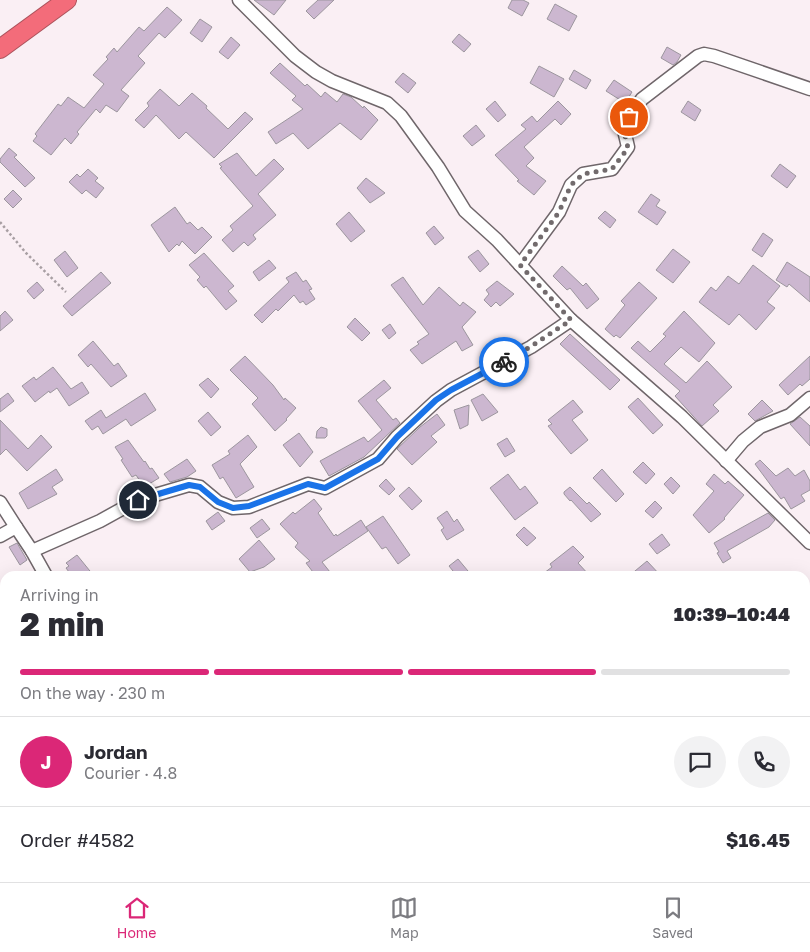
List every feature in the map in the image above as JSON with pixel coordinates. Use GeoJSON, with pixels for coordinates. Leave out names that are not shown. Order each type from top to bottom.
{"type":"FeatureCollection","features":[{"type":"Feature","properties":{"kind":"highway"},"geometry":{"type":"LineString","coordinates":[[0,49],[67,0]]}},
{"type":"Feature","properties":{"kind":"street"},"geometry":{"type":"LineString","coordinates":[[239,0],[295,56],[332,80],[387,103],[401,116],[438,166],[465,211],[497,240],[571,320],[682,417],[810,543]]}},
{"type":"Feature","properties":{"kind":"street"},"geometry":{"type":"LineString","coordinates":[[520,265],[559,212],[571,185],[583,174],[612,169],[628,148],[623,126],[642,99],[698,56],[704,54],[714,56],[810,90]]}},
{"type":"Feature","properties":{"kind":"street"},"geometry":{"type":"LineString","coordinates":[[32,551],[100,521],[138,500],[189,485],[200,487],[218,502],[233,508],[249,506],[308,484],[325,488],[378,459],[397,437],[436,400],[530,347],[571,320]]}},
{"type":"Feature","properties":{"kind":"street"},"geometry":{"type":"LineString","coordinates":[[726,461],[743,441],[760,427],[790,415],[810,398]]}},
{"type":"Feature","properties":{"kind":"street"},"geometry":{"type":"LineString","coordinates":[[0,502],[43,571]]}},
{"type":"Feature","properties":{"kind":"street"},"geometry":{"type":"LineString","coordinates":[[0,536],[16,527]]}},
{"type":"Feature","properties":{"kind":"path"},"geometry":{"type":"LineString","coordinates":[[0,222],[26,253],[66,292]]}},
{"type":"Feature","properties":{"kind":"building"},"geometry":{"type":"Polygon","coordinates":[[[254,0],[286,0],[274,15],[254,0]]]}},
{"type":"Feature","properties":{"kind":"building"},"geometry":{"type":"Polygon","coordinates":[[[318,0],[334,0],[314,19],[306,11],[318,0]]]}},
{"type":"Feature","properties":{"kind":"building"},"geometry":{"type":"Polygon","coordinates":[[[512,0],[523,0],[529,3],[522,16],[508,8],[512,0]]]}},
{"type":"Feature","properties":{"kind":"building"},"geometry":{"type":"Polygon","coordinates":[[[555,4],[577,16],[569,31],[547,19],[555,4]]]}},
{"type":"Feature","properties":{"kind":"building"},"geometry":{"type":"Polygon","coordinates":[[[167,7],[182,20],[165,38],[159,33],[138,56],[145,63],[121,90],[129,96],[117,112],[106,105],[100,113],[96,109],[77,132],[79,134],[71,144],[65,138],[51,155],[33,141],[37,136],[35,134],[58,104],[61,106],[68,97],[84,108],[104,84],[93,75],[108,59],[106,57],[114,48],[117,52],[139,27],[144,31],[167,7]]]}},
{"type":"Feature","properties":{"kind":"building"},"geometry":{"type":"Polygon","coordinates":[[[200,19],[212,27],[202,42],[190,33],[200,19]]]}},
{"type":"Feature","properties":{"kind":"building"},"geometry":{"type":"Polygon","coordinates":[[[459,34],[471,44],[464,52],[452,42],[459,34]]]}},
{"type":"Feature","properties":{"kind":"building"},"geometry":{"type":"Polygon","coordinates":[[[231,37],[240,45],[228,59],[219,52],[231,37]]]}},
{"type":"Feature","properties":{"kind":"building"},"geometry":{"type":"Polygon","coordinates":[[[667,47],[681,55],[673,65],[661,58],[667,47]]]}},
{"type":"Feature","properties":{"kind":"building"},"geometry":{"type":"Polygon","coordinates":[[[280,63],[305,86],[307,84],[321,97],[325,92],[337,102],[343,94],[351,97],[363,108],[364,106],[378,120],[361,140],[340,123],[308,149],[293,133],[276,144],[268,132],[303,109],[292,100],[296,96],[270,73],[280,63]]]}},
{"type":"Feature","properties":{"kind":"building"},"geometry":{"type":"Polygon","coordinates":[[[539,66],[564,79],[554,97],[530,83],[539,66]]]}},
{"type":"Feature","properties":{"kind":"building"},"geometry":{"type":"Polygon","coordinates":[[[574,70],[591,80],[586,89],[569,79],[574,70]]]}},
{"type":"Feature","properties":{"kind":"building"},"geometry":{"type":"Polygon","coordinates":[[[403,73],[416,83],[408,93],[395,82],[403,73]]]}},
{"type":"Feature","properties":{"kind":"building"},"geometry":{"type":"Polygon","coordinates":[[[614,80],[632,92],[625,103],[606,91],[614,80]]]}},
{"type":"Feature","properties":{"kind":"building"},"geometry":{"type":"Polygon","coordinates":[[[160,89],[179,106],[192,93],[228,129],[245,112],[253,119],[214,158],[186,132],[179,139],[156,115],[144,128],[135,120],[149,106],[147,103],[160,89]]]}},
{"type":"Feature","properties":{"kind":"building"},"geometry":{"type":"Polygon","coordinates":[[[495,101],[506,115],[498,122],[486,109],[495,101]]]}},
{"type":"Feature","properties":{"kind":"building"},"geometry":{"type":"Polygon","coordinates":[[[558,101],[571,114],[561,125],[555,119],[524,147],[534,158],[526,166],[546,181],[534,195],[517,181],[519,180],[495,155],[526,129],[521,125],[532,116],[537,122],[558,101]]]}},
{"type":"Feature","properties":{"kind":"building"},"geometry":{"type":"Polygon","coordinates":[[[688,101],[701,110],[695,121],[681,112],[688,101]]]}},
{"type":"Feature","properties":{"kind":"building"},"geometry":{"type":"Polygon","coordinates":[[[476,125],[485,136],[472,146],[463,136],[476,125]]]}},
{"type":"Feature","properties":{"kind":"building"},"geometry":{"type":"Polygon","coordinates":[[[9,148],[17,155],[14,157],[35,178],[25,187],[0,162],[0,159],[9,148]]]}},
{"type":"Feature","properties":{"kind":"building"},"geometry":{"type":"Polygon","coordinates":[[[237,153],[256,176],[274,159],[284,169],[258,194],[276,215],[253,235],[256,239],[248,246],[244,242],[233,252],[222,240],[233,230],[230,226],[253,206],[220,168],[222,167],[219,164],[237,153]]]}},
{"type":"Feature","properties":{"kind":"building"},"geometry":{"type":"Polygon","coordinates":[[[780,164],[796,176],[787,188],[771,176],[780,164]]]}},
{"type":"Feature","properties":{"kind":"building"},"geometry":{"type":"Polygon","coordinates":[[[88,169],[98,178],[95,181],[104,188],[96,198],[86,190],[82,194],[69,182],[77,174],[80,177],[88,169]]]}},
{"type":"Feature","properties":{"kind":"building"},"geometry":{"type":"Polygon","coordinates":[[[366,178],[385,193],[370,203],[357,188],[366,178]]]}},
{"type":"Feature","properties":{"kind":"building"},"geometry":{"type":"Polygon","coordinates":[[[13,190],[22,199],[13,208],[4,199],[13,190]]]}},
{"type":"Feature","properties":{"kind":"building"},"geometry":{"type":"Polygon","coordinates":[[[651,194],[660,200],[656,206],[666,212],[657,225],[638,212],[651,194]]]}},
{"type":"Feature","properties":{"kind":"building"},"geometry":{"type":"Polygon","coordinates":[[[175,207],[187,224],[190,222],[198,230],[202,227],[212,237],[195,254],[182,241],[179,246],[177,244],[169,252],[151,225],[175,207]]]}},
{"type":"Feature","properties":{"kind":"building"},"geometry":{"type":"Polygon","coordinates":[[[605,211],[616,220],[610,228],[598,218],[605,211]]]}},
{"type":"Feature","properties":{"kind":"building"},"geometry":{"type":"Polygon","coordinates":[[[349,212],[365,231],[351,242],[336,224],[349,212]]]}},
{"type":"Feature","properties":{"kind":"building"},"geometry":{"type":"Polygon","coordinates":[[[434,226],[444,238],[435,245],[426,233],[434,226]]]}},
{"type":"Feature","properties":{"kind":"building"},"geometry":{"type":"Polygon","coordinates":[[[763,233],[773,240],[762,257],[752,250],[763,233]]]}},
{"type":"Feature","properties":{"kind":"building"},"geometry":{"type":"Polygon","coordinates":[[[673,249],[690,262],[673,283],[656,270],[673,249]]]}},
{"type":"Feature","properties":{"kind":"building"},"geometry":{"type":"Polygon","coordinates":[[[478,250],[489,264],[480,272],[468,257],[478,250]]]}},
{"type":"Feature","properties":{"kind":"building"},"geometry":{"type":"Polygon","coordinates":[[[65,251],[78,268],[67,277],[54,260],[65,251]]]}},
{"type":"Feature","properties":{"kind":"building"},"geometry":{"type":"Polygon","coordinates":[[[204,253],[234,286],[228,291],[237,301],[226,310],[206,286],[204,288],[197,280],[200,277],[189,265],[204,253]]]}},
{"type":"Feature","properties":{"kind":"building"},"geometry":{"type":"Polygon","coordinates":[[[269,260],[276,268],[259,281],[253,272],[269,260]]]}},
{"type":"Feature","properties":{"kind":"building"},"geometry":{"type":"Polygon","coordinates":[[[787,262],[810,277],[810,302],[789,284],[787,287],[776,280],[787,262]]]}},
{"type":"Feature","properties":{"kind":"building"},"geometry":{"type":"Polygon","coordinates":[[[753,265],[780,286],[767,302],[775,308],[756,330],[739,314],[729,325],[699,302],[711,287],[716,291],[728,276],[739,284],[753,265]]]}},
{"type":"Feature","properties":{"kind":"building"},"geometry":{"type":"Polygon","coordinates":[[[562,266],[583,286],[586,283],[599,299],[587,309],[570,288],[567,290],[553,276],[562,266]]]}},
{"type":"Feature","properties":{"kind":"building"},"geometry":{"type":"Polygon","coordinates":[[[101,272],[111,283],[72,316],[63,306],[101,272]]]}},
{"type":"Feature","properties":{"kind":"building"},"geometry":{"type":"Polygon","coordinates":[[[296,272],[303,282],[306,280],[312,289],[309,290],[315,299],[306,305],[303,301],[300,303],[294,295],[278,311],[276,309],[262,323],[254,315],[289,282],[286,278],[296,272]]]}},
{"type":"Feature","properties":{"kind":"building"},"geometry":{"type":"Polygon","coordinates":[[[403,277],[423,305],[439,287],[460,306],[463,302],[476,312],[462,327],[473,345],[462,351],[456,341],[422,364],[410,350],[419,344],[417,342],[429,334],[391,285],[403,277]]]}},
{"type":"Feature","properties":{"kind":"building"},"geometry":{"type":"Polygon","coordinates":[[[497,281],[514,294],[500,306],[496,302],[491,307],[484,300],[489,294],[486,290],[497,281]]]}},
{"type":"Feature","properties":{"kind":"building"},"geometry":{"type":"Polygon","coordinates":[[[37,282],[44,290],[34,299],[27,291],[37,282]]]}},
{"type":"Feature","properties":{"kind":"building"},"geometry":{"type":"Polygon","coordinates":[[[639,282],[657,298],[620,338],[616,335],[614,337],[605,329],[625,305],[621,301],[639,282]]]}},
{"type":"Feature","properties":{"kind":"building"},"geometry":{"type":"Polygon","coordinates":[[[5,311],[13,320],[0,331],[0,316],[5,311]]]}},
{"type":"Feature","properties":{"kind":"building"},"geometry":{"type":"Polygon","coordinates":[[[684,311],[715,343],[699,362],[681,347],[664,364],[686,383],[707,361],[732,387],[713,405],[719,411],[702,426],[675,396],[680,391],[631,348],[638,341],[650,352],[666,336],[663,334],[684,311]]]}},
{"type":"Feature","properties":{"kind":"building"},"geometry":{"type":"Polygon","coordinates":[[[355,318],[370,333],[362,341],[347,327],[355,318]]]}},
{"type":"Feature","properties":{"kind":"building"},"geometry":{"type":"Polygon","coordinates":[[[390,324],[396,333],[389,339],[382,330],[390,324]]]}},
{"type":"Feature","properties":{"kind":"building"},"geometry":{"type":"Polygon","coordinates":[[[570,334],[620,380],[610,390],[560,344],[570,334]]]}},
{"type":"Feature","properties":{"kind":"building"},"geometry":{"type":"Polygon","coordinates":[[[93,341],[114,366],[118,363],[127,376],[111,387],[91,364],[88,367],[78,355],[93,341]]]}},
{"type":"Feature","properties":{"kind":"building"},"geometry":{"type":"Polygon","coordinates":[[[245,356],[273,385],[284,400],[285,398],[296,408],[275,431],[252,404],[258,398],[230,370],[245,356]]]}},
{"type":"Feature","properties":{"kind":"building"},"geometry":{"type":"Polygon","coordinates":[[[810,356],[810,379],[802,386],[800,384],[788,395],[779,385],[810,356]]]}},
{"type":"Feature","properties":{"kind":"building"},"geometry":{"type":"Polygon","coordinates":[[[53,367],[71,389],[82,382],[89,393],[69,406],[57,388],[50,393],[49,391],[35,402],[22,386],[34,377],[36,380],[53,367]]]}},
{"type":"Feature","properties":{"kind":"building"},"geometry":{"type":"Polygon","coordinates":[[[208,378],[219,389],[211,398],[199,385],[208,378]]]}},
{"type":"Feature","properties":{"kind":"building"},"geometry":{"type":"Polygon","coordinates":[[[384,380],[391,388],[376,400],[393,420],[396,418],[400,423],[364,457],[329,476],[320,461],[364,437],[368,442],[382,430],[358,401],[384,380]]]}},
{"type":"Feature","properties":{"kind":"building"},"geometry":{"type":"Polygon","coordinates":[[[8,393],[14,401],[0,412],[0,399],[8,393]]]}},
{"type":"Feature","properties":{"kind":"building"},"geometry":{"type":"Polygon","coordinates":[[[145,393],[156,410],[131,426],[126,419],[103,434],[98,426],[92,430],[85,421],[101,410],[106,418],[145,393]]]}},
{"type":"Feature","properties":{"kind":"building"},"geometry":{"type":"Polygon","coordinates":[[[483,394],[498,412],[482,421],[471,400],[483,394]]]}},
{"type":"Feature","properties":{"kind":"building"},"geometry":{"type":"Polygon","coordinates":[[[638,398],[663,425],[653,434],[628,407],[638,398]]]}},
{"type":"Feature","properties":{"kind":"building"},"geometry":{"type":"Polygon","coordinates":[[[573,400],[583,412],[572,420],[588,440],[571,454],[548,426],[552,424],[548,420],[573,400]]]}},
{"type":"Feature","properties":{"kind":"building"},"geometry":{"type":"Polygon","coordinates":[[[762,400],[773,411],[755,421],[748,414],[762,400]]]}},
{"type":"Feature","properties":{"kind":"building"},"geometry":{"type":"Polygon","coordinates":[[[469,405],[468,425],[460,429],[454,410],[469,405]]]}},
{"type":"Feature","properties":{"kind":"building"},"geometry":{"type":"Polygon","coordinates":[[[208,412],[221,427],[211,436],[198,421],[208,412]]]}},
{"type":"Feature","properties":{"kind":"building"},"geometry":{"type":"Polygon","coordinates":[[[437,414],[445,425],[431,436],[437,442],[412,465],[397,449],[437,414]]]}},
{"type":"Feature","properties":{"kind":"building"},"geometry":{"type":"Polygon","coordinates":[[[800,417],[810,426],[810,446],[790,424],[800,417]]]}},
{"type":"Feature","properties":{"kind":"building"},"geometry":{"type":"Polygon","coordinates":[[[0,420],[28,449],[41,435],[52,447],[27,471],[6,449],[0,455],[0,420]]]}},
{"type":"Feature","properties":{"kind":"building"},"geometry":{"type":"Polygon","coordinates":[[[321,427],[327,429],[327,436],[325,438],[316,438],[317,431],[321,427]]]}},
{"type":"Feature","properties":{"kind":"building"},"geometry":{"type":"Polygon","coordinates":[[[299,433],[313,452],[300,467],[283,445],[299,433]]]}},
{"type":"Feature","properties":{"kind":"building"},"geometry":{"type":"Polygon","coordinates":[[[248,435],[257,447],[240,464],[254,487],[236,498],[223,477],[220,479],[212,465],[230,454],[228,451],[248,435]]]}},
{"type":"Feature","properties":{"kind":"building"},"geometry":{"type":"Polygon","coordinates":[[[507,438],[515,451],[505,457],[497,444],[507,438]]]}},
{"type":"Feature","properties":{"kind":"building"},"geometry":{"type":"Polygon","coordinates":[[[128,440],[144,462],[150,469],[152,468],[159,478],[144,487],[136,475],[132,477],[115,447],[128,440]]]}},
{"type":"Feature","properties":{"kind":"building"},"geometry":{"type":"Polygon","coordinates":[[[187,459],[196,471],[187,477],[170,482],[164,474],[187,459]]]}},
{"type":"Feature","properties":{"kind":"building"},"geometry":{"type":"Polygon","coordinates":[[[760,460],[776,476],[788,468],[795,476],[804,470],[810,481],[810,490],[801,495],[805,501],[791,509],[784,497],[781,499],[755,464],[760,460]]]}},
{"type":"Feature","properties":{"kind":"building"},"geometry":{"type":"Polygon","coordinates":[[[643,462],[655,474],[646,484],[633,472],[643,462]]]}},
{"type":"Feature","properties":{"kind":"building"},"geometry":{"type":"Polygon","coordinates":[[[56,469],[63,480],[52,487],[57,494],[28,509],[19,493],[56,469]]]}},
{"type":"Feature","properties":{"kind":"building"},"geometry":{"type":"Polygon","coordinates":[[[602,469],[624,494],[616,502],[593,478],[602,469]]]}},
{"type":"Feature","properties":{"kind":"building"},"geometry":{"type":"Polygon","coordinates":[[[508,474],[520,490],[525,486],[538,503],[515,520],[490,488],[508,474]]]}},
{"type":"Feature","properties":{"kind":"building"},"geometry":{"type":"Polygon","coordinates":[[[714,474],[725,484],[728,481],[744,495],[725,519],[709,533],[693,515],[714,491],[706,484],[714,474]]]}},
{"type":"Feature","properties":{"kind":"building"},"geometry":{"type":"Polygon","coordinates":[[[671,477],[680,486],[673,494],[664,484],[671,477]]]}},
{"type":"Feature","properties":{"kind":"building"},"geometry":{"type":"Polygon","coordinates":[[[386,479],[395,489],[389,495],[379,486],[386,479]]]}},
{"type":"Feature","properties":{"kind":"building"},"geometry":{"type":"Polygon","coordinates":[[[409,487],[422,501],[412,510],[399,496],[409,487]]]}},
{"type":"Feature","properties":{"kind":"building"},"geometry":{"type":"Polygon","coordinates":[[[570,487],[587,504],[589,502],[601,514],[591,522],[564,494],[570,487]]]}},
{"type":"Feature","properties":{"kind":"building"},"geometry":{"type":"Polygon","coordinates":[[[314,499],[322,509],[318,513],[334,536],[336,534],[337,536],[361,520],[368,531],[322,562],[329,571],[312,571],[306,563],[310,561],[295,547],[298,543],[280,524],[293,512],[295,514],[314,499]]]}},
{"type":"Feature","properties":{"kind":"building"},"geometry":{"type":"Polygon","coordinates":[[[655,501],[662,508],[653,518],[645,511],[655,501]]]}},
{"type":"Feature","properties":{"kind":"building"},"geometry":{"type":"Polygon","coordinates":[[[447,511],[454,522],[457,519],[464,530],[447,540],[441,530],[444,528],[437,518],[447,511]]]}},
{"type":"Feature","properties":{"kind":"building"},"geometry":{"type":"Polygon","coordinates":[[[218,512],[225,521],[212,530],[206,521],[218,512]]]}},
{"type":"Feature","properties":{"kind":"building"},"geometry":{"type":"Polygon","coordinates":[[[768,513],[775,520],[769,527],[727,551],[731,558],[723,563],[714,543],[768,513]]]}},
{"type":"Feature","properties":{"kind":"building"},"geometry":{"type":"Polygon","coordinates":[[[383,516],[410,555],[398,564],[386,547],[382,549],[366,527],[383,516]]]}},
{"type":"Feature","properties":{"kind":"building"},"geometry":{"type":"Polygon","coordinates":[[[262,519],[270,529],[257,538],[250,528],[262,519]]]}},
{"type":"Feature","properties":{"kind":"building"},"geometry":{"type":"Polygon","coordinates":[[[524,527],[536,538],[527,546],[516,535],[524,527]]]}},
{"type":"Feature","properties":{"kind":"building"},"geometry":{"type":"Polygon","coordinates":[[[662,534],[670,545],[657,554],[649,544],[662,534]]]}},
{"type":"Feature","properties":{"kind":"building"},"geometry":{"type":"Polygon","coordinates":[[[259,540],[275,559],[264,567],[249,571],[239,559],[259,540]]]}},
{"type":"Feature","properties":{"kind":"building"},"geometry":{"type":"Polygon","coordinates":[[[17,543],[27,560],[20,565],[9,547],[17,543]]]}},
{"type":"Feature","properties":{"kind":"building"},"geometry":{"type":"Polygon","coordinates":[[[573,546],[584,557],[578,563],[585,571],[547,571],[552,567],[550,564],[573,546]]]}},
{"type":"Feature","properties":{"kind":"building"},"geometry":{"type":"Polygon","coordinates":[[[77,555],[90,571],[68,571],[66,568],[69,566],[66,563],[77,555]]]}},
{"type":"Feature","properties":{"kind":"building"},"geometry":{"type":"Polygon","coordinates":[[[458,559],[468,571],[453,571],[449,566],[458,559]]]}},
{"type":"Feature","properties":{"kind":"building"},"geometry":{"type":"Polygon","coordinates":[[[647,561],[656,571],[635,571],[647,561]]]}},
{"type":"Feature","properties":{"kind":"way so far"},"geometry":{"type":"LineString","coordinates":[[504,362],[571,320],[520,265],[559,212],[571,185],[583,174],[612,169],[628,148],[623,126],[629,117]]}},
{"type":"Feature","properties":{"kind":"route"},"geometry":{"type":"LineString","coordinates":[[138,500],[189,485],[200,487],[218,502],[233,508],[249,506],[308,484],[325,488],[378,459],[397,437],[436,400],[504,362]]}}]}
